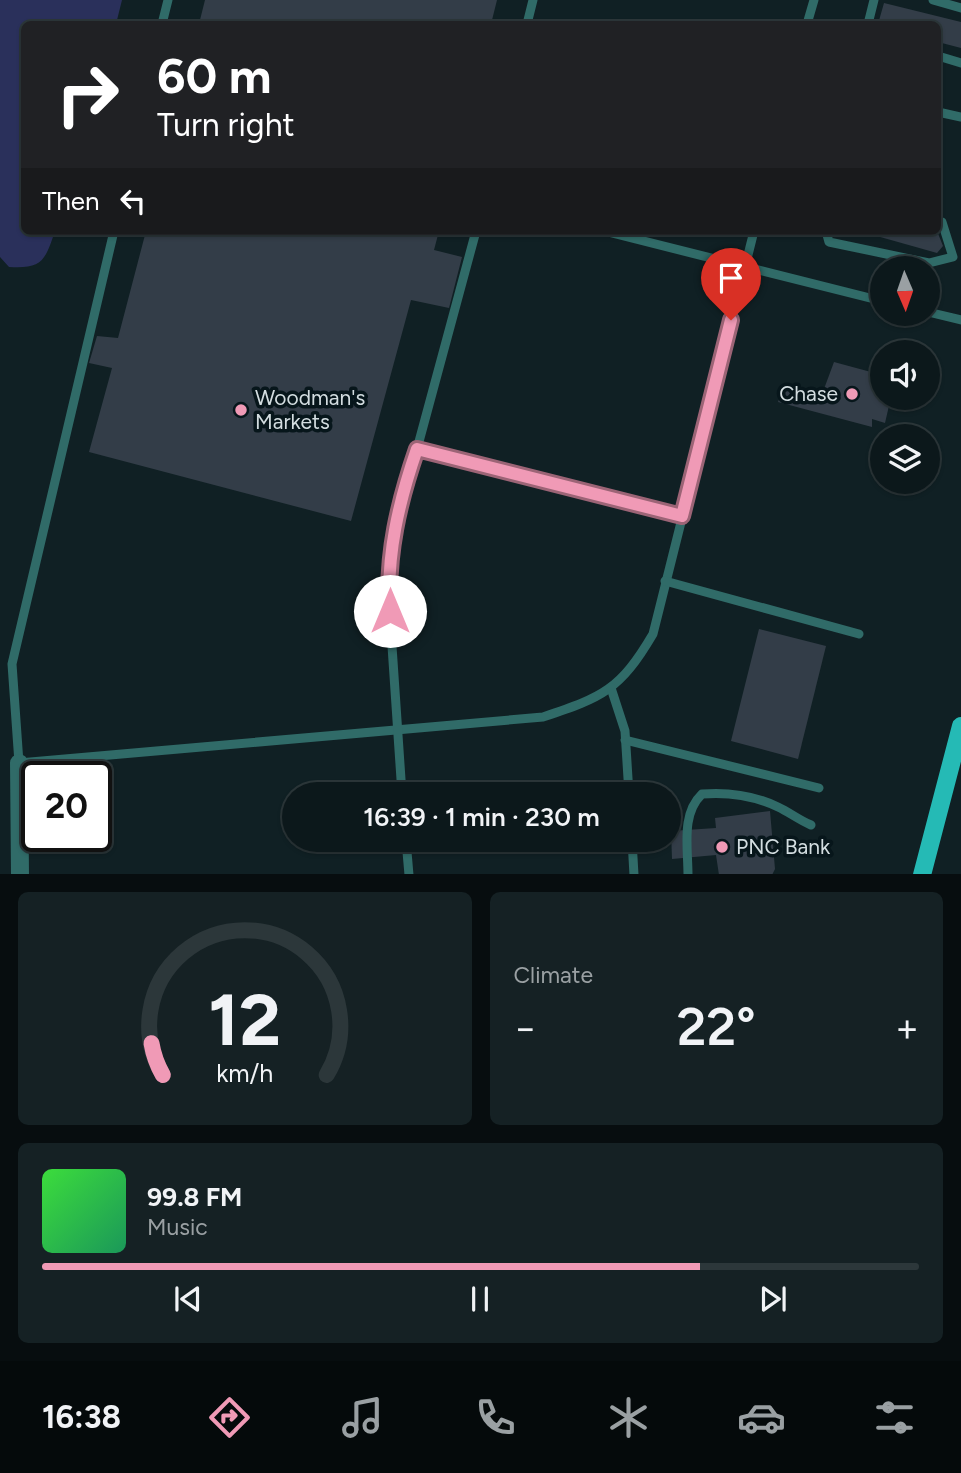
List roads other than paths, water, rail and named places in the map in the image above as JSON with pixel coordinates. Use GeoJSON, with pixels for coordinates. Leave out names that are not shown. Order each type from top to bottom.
{"type":"FeatureCollection","features":[{"type":"Feature","properties":{"kind":"main road"},"geometry":{"type":"LineString","coordinates":[[922,874],[961,726]]}},
{"type":"Feature","properties":{"kind":"street"},"geometry":{"type":"LineString","coordinates":[[19,763],[20,874]]}},
{"type":"Feature","properties":{"kind":"lane"},"geometry":{"type":"LineString","coordinates":[[163,21],[168,0]]}},
{"type":"Feature","properties":{"kind":"lane"},"geometry":{"type":"LineString","coordinates":[[528,21],[533,0]]}},
{"type":"Feature","properties":{"kind":"lane"},"geometry":{"type":"LineString","coordinates":[[808,21],[814,0]]}},
{"type":"Feature","properties":{"kind":"lane"},"geometry":{"type":"LineString","coordinates":[[869,21],[874,0]]}},
{"type":"Feature","properties":{"kind":"lane"},"geometry":{"type":"LineString","coordinates":[[933,0],[961,8]]}},
{"type":"Feature","properties":{"kind":"lane"},"geometry":{"type":"LineString","coordinates":[[941,57],[961,63]]}},
{"type":"Feature","properties":{"kind":"lane"},"geometry":{"type":"LineString","coordinates":[[941,112],[961,117]]}},
{"type":"Feature","properties":{"kind":"lane"},"geometry":{"type":"LineString","coordinates":[[827,235],[829,242],[929,263],[957,255],[942,222]]}},
{"type":"Feature","properties":{"kind":"lane"},"geometry":{"type":"LineString","coordinates":[[113,235],[12,664],[19,763],[543,717],[596,699],[611,688],[640,656],[653,634],[753,235]]}},
{"type":"Feature","properties":{"kind":"lane"},"geometry":{"type":"LineString","coordinates":[[401,782],[388,587],[399,503],[417,449],[475,235]]}},
{"type":"Feature","properties":{"kind":"lane"},"geometry":{"type":"LineString","coordinates":[[620,235],[870,298]]}},
{"type":"Feature","properties":{"kind":"lane"},"geometry":{"type":"LineString","coordinates":[[940,315],[961,320]]}},
{"type":"Feature","properties":{"kind":"lane"},"geometry":{"type":"LineString","coordinates":[[417,449],[682,516]]}},
{"type":"Feature","properties":{"kind":"lane"},"geometry":{"type":"LineString","coordinates":[[666,581],[859,634]]}},
{"type":"Feature","properties":{"kind":"lane"},"geometry":{"type":"LineString","coordinates":[[611,688],[625,740],[628,782]]}},
{"type":"Feature","properties":{"kind":"lane"},"geometry":{"type":"LineString","coordinates":[[625,740],[819,788]]}},
{"type":"Feature","properties":{"kind":"lane"},"geometry":{"type":"LineString","coordinates":[[688,874],[688,815],[693,803],[702,794],[736,794],[780,808],[788,816],[811,825]]}},
{"type":"Feature","properties":{"kind":"lane"},"geometry":{"type":"LineString","coordinates":[[407,852],[409,874]]}},
{"type":"Feature","properties":{"kind":"lane"},"geometry":{"type":"LineString","coordinates":[[633,852],[634,874]]}},
{"type":"Feature","properties":{"kind":"water"},"geometry":{"type":"Polygon","coordinates":[[[0,0],[122,0],[117,21],[21,21],[21,235],[54,235],[45,256],[35,264],[9,267],[0,257],[0,0]]]}},
{"type":"Feature","properties":{"kind":"place","name":"Chase"},"geometry":{"type":"Point","coordinates":[852,394]}},
{"type":"Feature","properties":{"kind":"place","name":"Woodman's Markets"},"geometry":{"type":"Point","coordinates":[241,410]}},
{"type":"Feature","properties":{"kind":"place","name":"PNC Bank"},"geometry":{"type":"Point","coordinates":[722,847]}}]}
